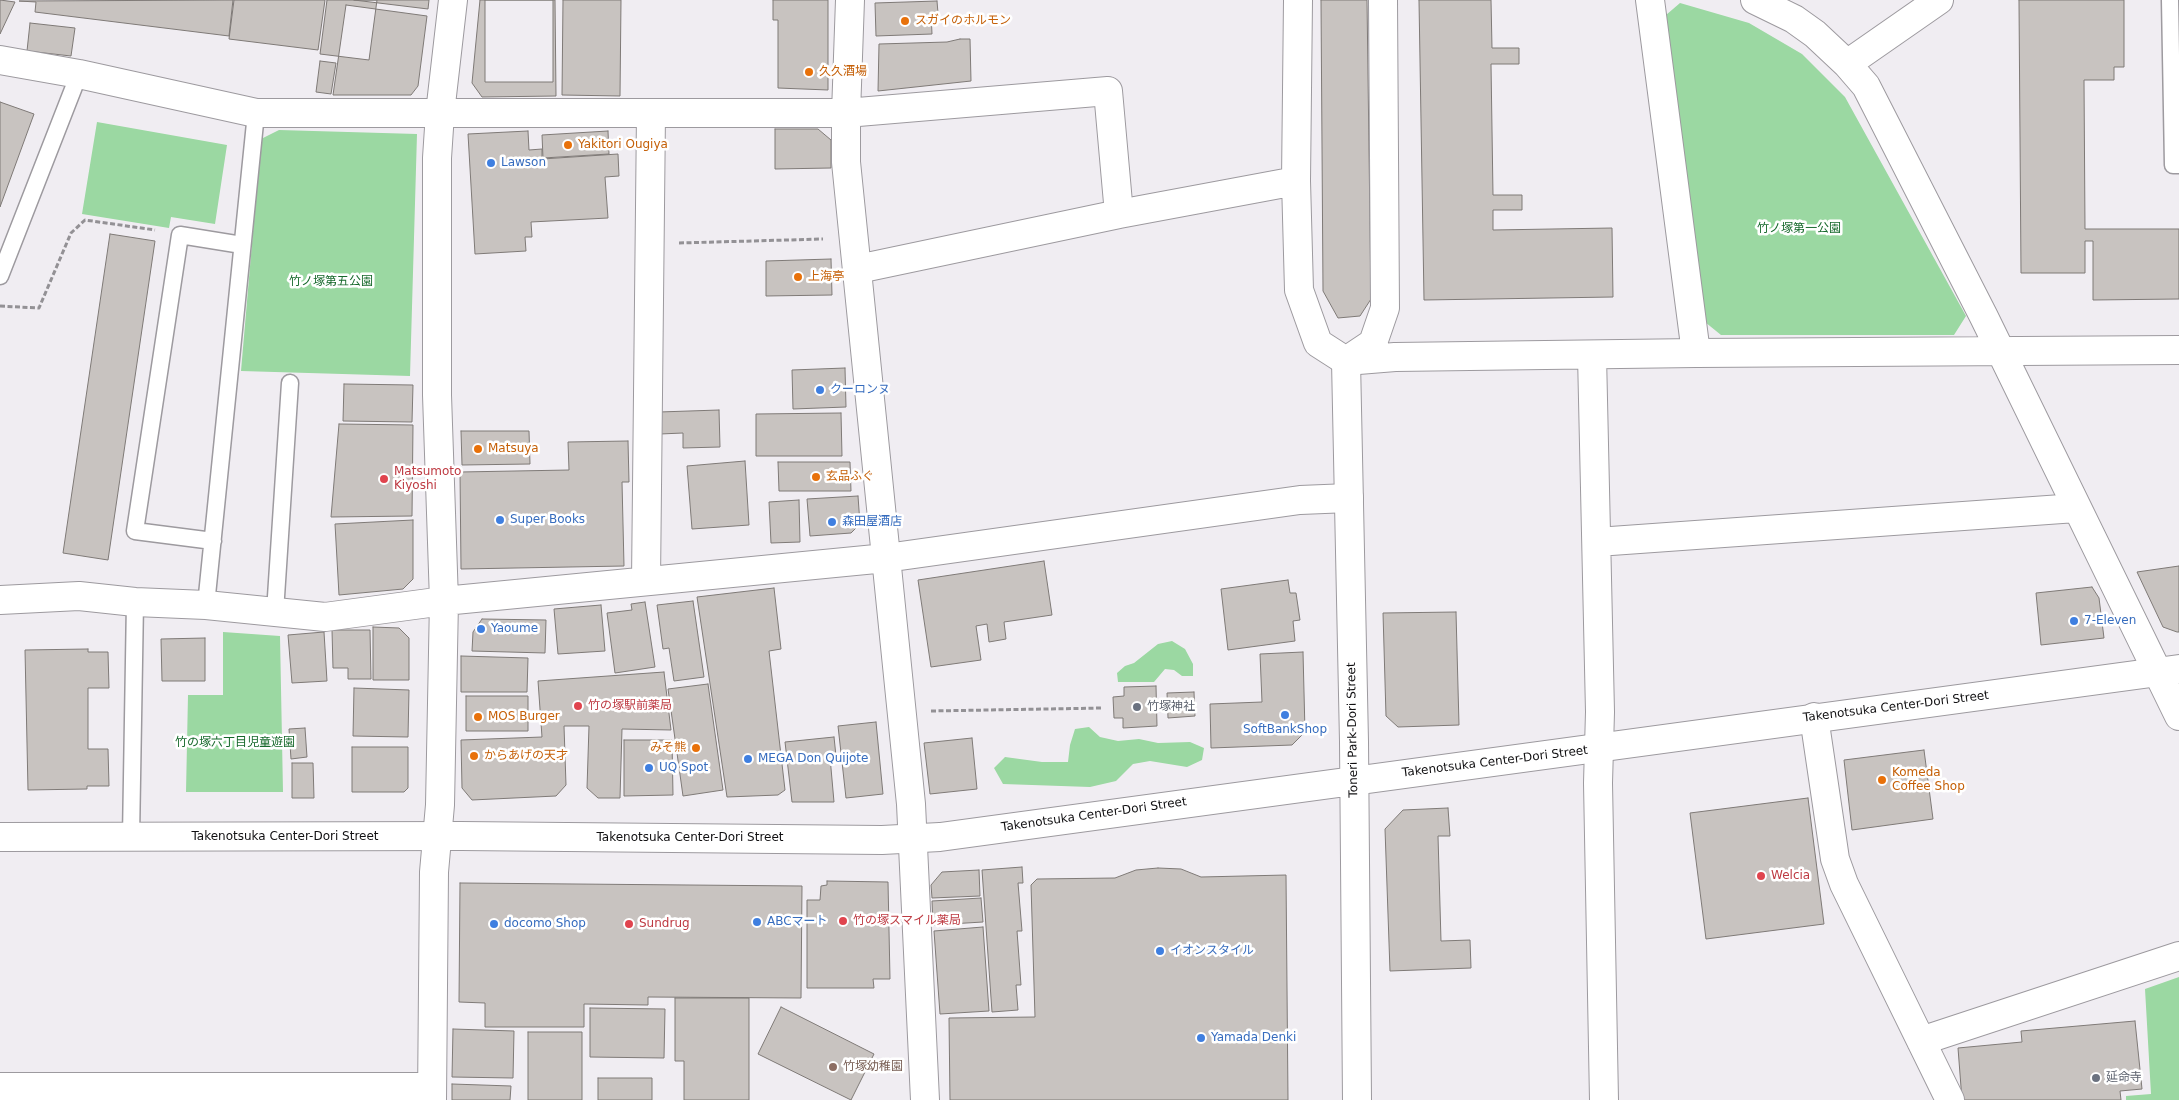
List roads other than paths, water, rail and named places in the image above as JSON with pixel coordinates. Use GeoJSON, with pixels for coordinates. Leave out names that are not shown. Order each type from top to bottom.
{"type":"FeatureCollection","features":[{"type":"Feature","properties":{"kind":"street"},"geometry":{"type":"LineString","coordinates":[[17,1091],[432,1094],[434,872],[438,837],[444,601],[437,395],[437,168],[440,113],[453,0]]}},
{"type":"Feature","properties":{"kind":"street"},"geometry":{"type":"LineString","coordinates":[[850,0],[846,162],[911,804],[911,838],[925,1100]]}},
{"type":"Feature","properties":{"kind":"street"},"geometry":{"type":"LineString","coordinates":[[1298,0],[1296,181],[1299,290],[1318,343],[1346,361],[1395,357],[1696,353],[2179,350]]}},
{"type":"Feature","properties":{"kind":"street"},"geometry":{"type":"LineString","coordinates":[[1346,361],[1373,343],[1385,308],[1383,0]]}},
{"type":"Feature","properties":{"kind":"street"},"geometry":{"type":"LineString","coordinates":[[1650,0],[1696,353]]}},
{"type":"Feature","properties":{"kind":"street"},"geometry":{"type":"LineString","coordinates":[[1755,0],[1794,19],[1815,34],[1847,64],[1866,86],[1984,317],[2076,508],[2168,671],[2179,716]]}},
{"type":"Feature","properties":{"kind":"street"},"geometry":{"type":"LineString","coordinates":[[1847,64],[1939,0]]}},
{"type":"Feature","properties":{"kind":"street"},"geometry":{"type":"LineString","coordinates":[[0,60],[79,74],[256,113],[846,113],[1108,91],[1119,214]]}},
{"type":"Feature","properties":{"kind":"street"},"geometry":{"type":"LineString","coordinates":[[646,580],[651,113]]}},
{"type":"Feature","properties":{"kind":"street"},"geometry":{"type":"LineString","coordinates":[[858,269],[1119,214],[1296,181]]}},
{"type":"Feature","properties":{"kind":"street"},"geometry":{"type":"LineString","coordinates":[[1592,355],[1597,542],[1604,1100]]}},
{"type":"Feature","properties":{"kind":"street","name":"Toneri Park-Dori Street"},"geometry":{"type":"LineString","coordinates":[[1346,361],[1357,1100]]}},
{"type":"Feature","properties":{"kind":"street"},"geometry":{"type":"LineString","coordinates":[[0,600],[79,596],[325,616],[444,601],[646,580],[886,558],[1300,500],[1349,498]]}},
{"type":"Feature","properties":{"kind":"street"},"geometry":{"type":"LineString","coordinates":[[1597,542],[2076,508]]}},
{"type":"Feature","properties":{"kind":"street","name":"Takenotsuka Center-Dori Street"},"geometry":{"type":"LineString","coordinates":[[0,837],[940,837],[1353,780],[1599,749],[1814,717],[2168,671]]}},
{"type":"Feature","properties":{"kind":"street"},"geometry":{"type":"LineString","coordinates":[[1814,717],[1835,859],[1844,884],[1950,1100]]}},
{"type":"Feature","properties":{"kind":"street"},"geometry":{"type":"LineString","coordinates":[[1921,1041],[2179,956]]}},
{"type":"Feature","properties":{"kind":"lane"},"geometry":{"type":"LineString","coordinates":[[2170,0],[2172,166],[2179,165]]}},
{"type":"Feature","properties":{"kind":"lane"},"geometry":{"type":"LineString","coordinates":[[0,276],[79,74]]}},
{"type":"Feature","properties":{"kind":"lane"},"geometry":{"type":"LineString","coordinates":[[206,605],[256,113]]}},
{"type":"Feature","properties":{"kind":"lane"},"geometry":{"type":"LineString","coordinates":[[214,541],[135,531],[180,234],[242,245]]}},
{"type":"Feature","properties":{"kind":"lane"},"geometry":{"type":"LineString","coordinates":[[275,612],[290,383]]}},
{"type":"Feature","properties":{"kind":"lane"},"geometry":{"type":"LineString","coordinates":[[131,837],[136,602]]}},
{"type":"Feature","properties":{"kind":"place","name":"スガイのホルモン"},"geometry":{"type":"Point","coordinates":[905,21]}},
{"type":"Feature","properties":{"kind":"place","name":"久久酒場"},"geometry":{"type":"Point","coordinates":[809,72]}},
{"type":"Feature","properties":{"kind":"place","name":"Yakitori Ougiya"},"geometry":{"type":"Point","coordinates":[568,145]}},
{"type":"Feature","properties":{"kind":"place","name":"Lawson"},"geometry":{"type":"Point","coordinates":[491,163]}},
{"type":"Feature","properties":{"kind":"place","name":"上海亭"},"geometry":{"type":"Point","coordinates":[798,277]}},
{"type":"Feature","properties":{"kind":"place","name":"クーロンヌ"},"geometry":{"type":"Point","coordinates":[820,390]}},
{"type":"Feature","properties":{"kind":"place","name":"Matsuya"},"geometry":{"type":"Point","coordinates":[478,449]}},
{"type":"Feature","properties":{"kind":"place","name":"玄品ふぐ"},"geometry":{"type":"Point","coordinates":[816,477]}},
{"type":"Feature","properties":{"kind":"place","name":"Matsumoto Kiyoshi"},"geometry":{"type":"Point","coordinates":[384,479]}},
{"type":"Feature","properties":{"kind":"place","name":"Super Books"},"geometry":{"type":"Point","coordinates":[500,520]}},
{"type":"Feature","properties":{"kind":"place","name":"森田屋酒店"},"geometry":{"type":"Point","coordinates":[832,522]}},
{"type":"Feature","properties":{"kind":"place","name":"7-Eleven"},"geometry":{"type":"Point","coordinates":[2074,621]}},
{"type":"Feature","properties":{"kind":"place","name":"Yaoume"},"geometry":{"type":"Point","coordinates":[481,629]}},
{"type":"Feature","properties":{"kind":"place","name":"竹の塚駅前薬局"},"geometry":{"type":"Point","coordinates":[578,706]}},
{"type":"Feature","properties":{"kind":"place","name":"竹塚神社"},"geometry":{"type":"Point","coordinates":[1137,707]}},
{"type":"Feature","properties":{"kind":"place","name":"SoftBankShop"},"geometry":{"type":"Point","coordinates":[1285,715]}},
{"type":"Feature","properties":{"kind":"place","name":"MOS Burger"},"geometry":{"type":"Point","coordinates":[478,717]}},
{"type":"Feature","properties":{"kind":"place","name":"みそ熊"},"geometry":{"type":"Point","coordinates":[696,748]}},
{"type":"Feature","properties":{"kind":"place","name":"からあげの天才"},"geometry":{"type":"Point","coordinates":[474,756]}},
{"type":"Feature","properties":{"kind":"place","name":"MEGA Don Quijote"},"geometry":{"type":"Point","coordinates":[748,759]}},
{"type":"Feature","properties":{"kind":"place","name":"UQ Spot"},"geometry":{"type":"Point","coordinates":[649,768]}},
{"type":"Feature","properties":{"kind":"place","name":"Komeda Coffee Shop"},"geometry":{"type":"Point","coordinates":[1882,780]}},
{"type":"Feature","properties":{"kind":"place","name":"Welcia"},"geometry":{"type":"Point","coordinates":[1761,876]}},
{"type":"Feature","properties":{"kind":"place","name":"竹の塚スマイル薬局"},"geometry":{"type":"Point","coordinates":[843,921]}},
{"type":"Feature","properties":{"kind":"place","name":"ABCマート"},"geometry":{"type":"Point","coordinates":[757,922]}},
{"type":"Feature","properties":{"kind":"place","name":"docomo Shop"},"geometry":{"type":"Point","coordinates":[494,924]}},
{"type":"Feature","properties":{"kind":"place","name":"Sundrug"},"geometry":{"type":"Point","coordinates":[629,924]}},
{"type":"Feature","properties":{"kind":"place","name":"イオンスタイル"},"geometry":{"type":"Point","coordinates":[1160,951]}},
{"type":"Feature","properties":{"kind":"place","name":"Yamada Denki"},"geometry":{"type":"Point","coordinates":[1201,1038]}},
{"type":"Feature","properties":{"kind":"place","name":"竹塚幼稚園"},"geometry":{"type":"Point","coordinates":[833,1067]}},
{"type":"Feature","properties":{"kind":"place","name":"延命寺"},"geometry":{"type":"Point","coordinates":[2096,1078]}},
{"type":"Feature","properties":{"kind":"park label","name":"竹ノ塚第一公園"},"geometry":{"type":"Point","coordinates":[1799,229]}},
{"type":"Feature","properties":{"kind":"park label","name":"竹ノ塚第五公園"},"geometry":{"type":"Point","coordinates":[331,282]}},
{"type":"Feature","properties":{"kind":"park label","name":"竹の塚六丁目児童遊園"},"geometry":{"type":"Point","coordinates":[235,743]}}]}
